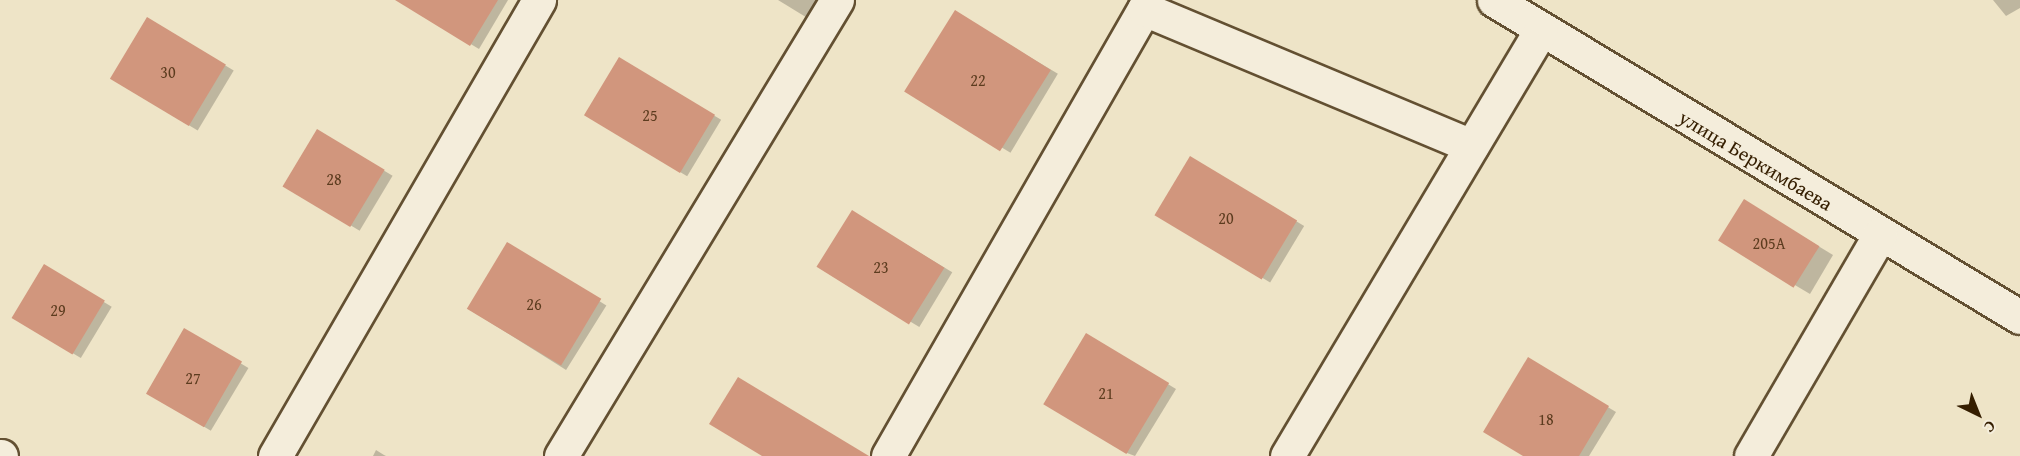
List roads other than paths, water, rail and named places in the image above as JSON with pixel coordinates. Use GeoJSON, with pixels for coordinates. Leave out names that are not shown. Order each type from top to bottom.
{"type":"FeatureCollection","features":[{"type":"Feature","properties":{"kind":"street"},"geometry":{"type":"LineString","coordinates":[[275,456],[539,0]]}},
{"type":"Feature","properties":{"kind":"street"},"geometry":{"type":"LineString","coordinates":[[561,456],[837,0]]}},
{"type":"Feature","properties":{"kind":"street","name":"улица Беркимбаева"},"geometry":{"type":"LineString","coordinates":[[1494,0],[1540,31],[2020,317]]}},
{"type":"Feature","properties":{"kind":"street"},"geometry":{"type":"LineString","coordinates":[[888,456],[1144,9],[1472,146]]}},
{"type":"Feature","properties":{"kind":"street"},"geometry":{"type":"LineString","coordinates":[[1287,456],[1540,31]]}},
{"type":"Feature","properties":{"kind":"street"},"geometry":{"type":"LineString","coordinates":[[1752,456],[1880,234]]}}]}
